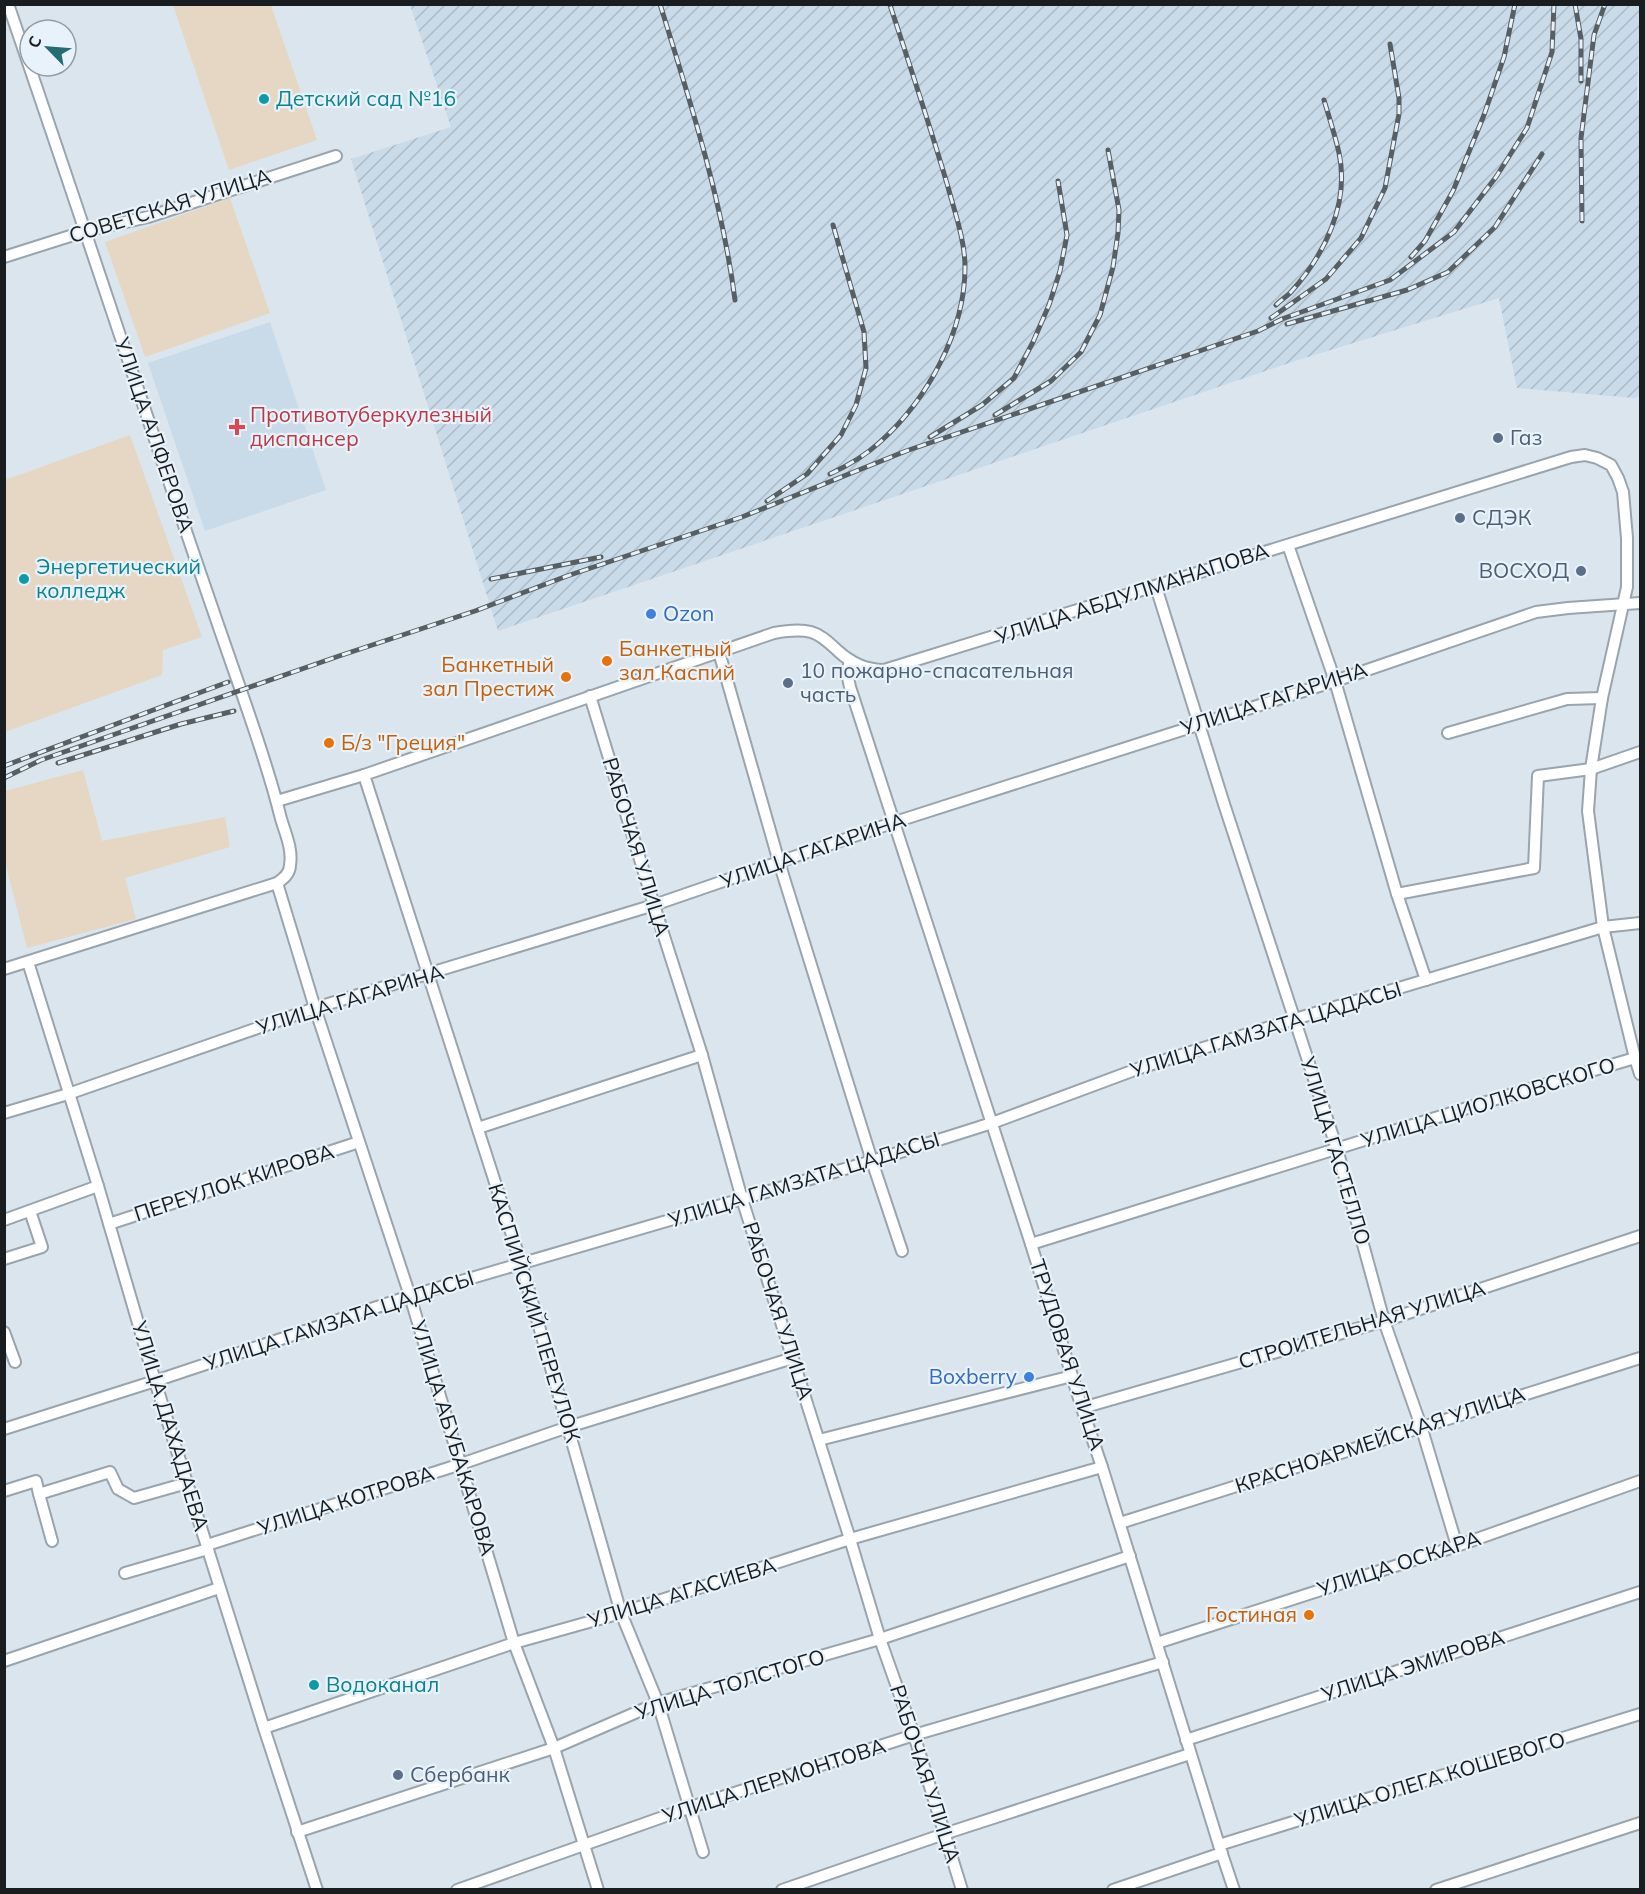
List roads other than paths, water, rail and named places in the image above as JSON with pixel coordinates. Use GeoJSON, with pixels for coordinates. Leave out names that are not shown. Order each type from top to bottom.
{"type":"FeatureCollection","features":[{"type":"Feature","properties":{"kind":"street","name":"УЛИЦА АЛФЕРОВА"},"geometry":{"type":"LineString","coordinates":[[8,4],[277,801],[290,852],[291,868],[277,883]]}},
{"type":"Feature","properties":{"kind":"street","name":"СОВЕТСКАЯ УЛИЦА"},"geometry":{"type":"LineString","coordinates":[[4,257],[86,231],[148,217],[336,156]]}},
{"type":"Feature","properties":{"kind":"street","name":"УЛИЦА АБДУЛМАНАПОВА"},"geometry":{"type":"LineString","coordinates":[[277,801],[363,775],[774,633],[810,632],[819,635],[850,660],[872,670],[892,669],[1571,457],[1585,455],[1597,458],[1611,465],[1618,478],[1623,492],[1627,538],[1627,587],[1624,605]]}},
{"type":"Feature","properties":{"kind":"street"},"geometry":{"type":"LineString","coordinates":[[1288,545],[1335,681],[1397,894],[1426,980]]}},
{"type":"Feature","properties":{"kind":"street","name":"УЛИЦА ГАСТЕЛЛО"},"geometry":{"type":"LineString","coordinates":[[1156,587],[1337,1149],[1384,1321],[1421,1426],[1457,1546]]}},
{"type":"Feature","properties":{"kind":"street","name":"УЛИЦА ГАГАРИНА"},"geometry":{"type":"LineString","coordinates":[[4,1113],[68,1094],[315,1008],[654,905],[895,822],[1198,723],[1335,681],[1536,612],[1641,603]]}},
{"type":"Feature","properties":{"kind":"street"},"geometry":{"type":"LineString","coordinates":[[1624,605],[1602,698],[1591,769],[1588,811],[1603,927],[1635,1058],[1641,1074]]}},
{"type":"Feature","properties":{"kind":"street"},"geometry":{"type":"LineString","coordinates":[[719,652],[779,862],[872,1161],[903,1251]]}},
{"type":"Feature","properties":{"kind":"street","name":"ТРУДОВАЯ УЛИЦА"},"geometry":{"type":"LineString","coordinates":[[850,660],[847,673],[850,687],[1031,1244],[1234,1890]]}},
{"type":"Feature","properties":{"kind":"street","name":"РАБОЧАЯ УЛИЦА"},"geometry":{"type":"LineString","coordinates":[[590,696],[702,1055],[742,1199],[880,1639],[914,1735],[962,1890]]}},
{"type":"Feature","properties":{"kind":"street"},"geometry":{"type":"LineString","coordinates":[[1448,733],[1567,699],[1602,698]]}},
{"type":"Feature","properties":{"kind":"street"},"geometry":{"type":"LineString","coordinates":[[1397,894],[1534,868],[1538,776],[1591,769],[1641,752]]}},
{"type":"Feature","properties":{"kind":"street","name":"КАСПИЙСКИЙ ПЕРЕУЛОК"},"geometry":{"type":"LineString","coordinates":[[363,775],[520,1263],[621,1613],[658,1704],[704,1852]]}},
{"type":"Feature","properties":{"kind":"street"},"geometry":{"type":"LineString","coordinates":[[4,969],[277,883]]}},
{"type":"Feature","properties":{"kind":"street","name":"УЛИЦА АБУБАКАРОВА"},"geometry":{"type":"LineString","coordinates":[[277,883],[315,1008],[410,1296],[514,1643],[554,1748],[598,1890]]}},
{"type":"Feature","properties":{"kind":"street","name":"УЛИЦА ГАМЗАТА ЦАДАСЫ"},"geometry":{"type":"LineString","coordinates":[[4,1429],[410,1296],[872,1161],[992,1123],[1140,1068],[1295,1019],[1603,927],[1641,923]]}},
{"type":"Feature","properties":{"kind":"street","name":"УЛИЦА ДАХАДАЕВА"},"geometry":{"type":"LineString","coordinates":[[28,962],[219,1588],[316,1890]]}},
{"type":"Feature","properties":{"kind":"street"},"geometry":{"type":"LineString","coordinates":[[478,1128],[702,1055]]}},
{"type":"Feature","properties":{"kind":"street","name":"УЛИЦА ЦИОЛКОВСКОГО"},"geometry":{"type":"LineString","coordinates":[[1031,1244],[1635,1058]]}},
{"type":"Feature","properties":{"kind":"street","name":"ПЕРЕУЛОК КИРОВА"},"geometry":{"type":"LineString","coordinates":[[109,1224],[360,1142]]}},
{"type":"Feature","properties":{"kind":"street"},"geometry":{"type":"LineString","coordinates":[[4,1220],[98,1186]]}},
{"type":"Feature","properties":{"kind":"street"},"geometry":{"type":"LineString","coordinates":[[4,1260],[42,1247],[30,1211]]}},
{"type":"Feature","properties":{"kind":"street","name":"СТРОИТЕЛЬНАЯ УЛИЦА"},"geometry":{"type":"LineString","coordinates":[[1082,1408],[1384,1321],[1641,1236]]}},
{"type":"Feature","properties":{"kind":"street"},"geometry":{"type":"LineString","coordinates":[[4,1332],[15,1362]]}},
{"type":"Feature","properties":{"kind":"street","name":"УЛИЦА КОТРОВА"},"geometry":{"type":"LineString","coordinates":[[125,1573],[568,1427],[793,1358]]}},
{"type":"Feature","properties":{"kind":"street","name":"КРАСНОАРМЕЙСКАЯ УЛИЦА"},"geometry":{"type":"LineString","coordinates":[[1120,1523],[1641,1358]]}},
{"type":"Feature","properties":{"kind":"street"},"geometry":{"type":"LineString","coordinates":[[819,1440],[1072,1376]]}},
{"type":"Feature","properties":{"kind":"street","name":"УЛИЦА АГАСИЕВА"},"geometry":{"type":"LineString","coordinates":[[264,1728],[514,1643],[621,1613],[850,1539],[1102,1467]]}},
{"type":"Feature","properties":{"kind":"street"},"geometry":{"type":"LineString","coordinates":[[39,1494],[110,1472],[118,1489],[134,1498],[187,1483]]}},
{"type":"Feature","properties":{"kind":"street"},"geometry":{"type":"LineString","coordinates":[[4,1491],[36,1481],[52,1541]]}},
{"type":"Feature","properties":{"kind":"street","name":"УЛИЦА ОСКАРА"},"geometry":{"type":"LineString","coordinates":[[1157,1643],[1457,1546],[1641,1481]]}},
{"type":"Feature","properties":{"kind":"street","name":"УЛИЦА ТОЛСТОГО"},"geometry":{"type":"LineString","coordinates":[[297,1832],[554,1748],[658,1704],[880,1639],[1130,1556]]}},
{"type":"Feature","properties":{"kind":"street"},"geometry":{"type":"LineString","coordinates":[[4,1661],[219,1588]]}},
{"type":"Feature","properties":{"kind":"street","name":"УЛИЦА ЭМИРОВА"},"geometry":{"type":"LineString","coordinates":[[1186,1740],[1641,1592]]}},
{"type":"Feature","properties":{"kind":"street","name":"УЛИЦА ЛЕРМОНТОВА"},"geometry":{"type":"LineString","coordinates":[[457,1890],[691,1808],[914,1735],[1163,1662]]}},
{"type":"Feature","properties":{"kind":"street","name":"УЛИЦА ОЛЕГА КОШЕВОГО"},"geometry":{"type":"LineString","coordinates":[[1113,1890],[1220,1849],[1641,1714]]}},
{"type":"Feature","properties":{"kind":"street"},"geometry":{"type":"LineString","coordinates":[[782,1890],[944,1834],[1191,1754]]}},
{"type":"Feature","properties":{"kind":"street"},"geometry":{"type":"LineString","coordinates":[[1436,1890],[1641,1823]]}},
{"type":"Feature","properties":{"kind":"railway"},"geometry":{"type":"LineString","coordinates":[[660,4],[713,188],[735,300]]}},
{"type":"Feature","properties":{"kind":"railway"},"geometry":{"type":"LineString","coordinates":[[1411,257],[1425,241],[1453,191],[1484,115],[1504,57],[1515,4]]}},
{"type":"Feature","properties":{"kind":"railway"},"geometry":{"type":"LineString","coordinates":[[4,778],[41,760],[742,517],[906,451],[1258,331],[1282,319],[1390,280],[1454,232],[1496,177],[1527,128],[1552,52],[1554,4]]}},
{"type":"Feature","properties":{"kind":"railway"},"geometry":{"type":"LineString","coordinates":[[1575,4],[1581,39],[1581,81]]}},
{"type":"Feature","properties":{"kind":"railway"},"geometry":{"type":"LineString","coordinates":[[1582,221],[1581,138],[1594,35],[1605,4]]}},
{"type":"Feature","properties":{"kind":"railway"},"geometry":{"type":"LineString","coordinates":[[830,474],[875,447],[913,406],[940,363],[958,316],[963,291],[965,257],[959,227],[890,5]]}},
{"type":"Feature","properties":{"kind":"railway"},"geometry":{"type":"LineString","coordinates":[[1271,318],[1326,279],[1361,238],[1385,188],[1399,114],[1399,98],[1390,44]]}},
{"type":"Feature","properties":{"kind":"railway"},"geometry":{"type":"LineString","coordinates":[[1276,305],[1290,293],[1314,263],[1337,210],[1341,191],[1339,153],[1324,100]]}},
{"type":"Feature","properties":{"kind":"railway"},"geometry":{"type":"LineString","coordinates":[[995,415],[1051,381],[1081,352],[1100,315],[1113,267],[1118,233],[1119,210],[1108,150]]}},
{"type":"Feature","properties":{"kind":"railway"},"geometry":{"type":"LineString","coordinates":[[1287,324],[1407,290],[1448,272],[1495,227],[1542,154]]}},
{"type":"Feature","properties":{"kind":"railway"},"geometry":{"type":"LineString","coordinates":[[930,437],[982,405],[1014,378],[1033,342],[1049,305],[1060,271],[1067,235],[1058,181]]}},
{"type":"Feature","properties":{"kind":"railway"},"geometry":{"type":"LineString","coordinates":[[767,501],[807,474],[841,435],[856,405],[866,368],[864,332],[833,225]]}},
{"type":"Feature","properties":{"kind":"railway"},"geometry":{"type":"LineString","coordinates":[[491,579],[601,557]]}},
{"type":"Feature","properties":{"kind":"railway"},"geometry":{"type":"LineString","coordinates":[[4,766],[228,682]]}},
{"type":"Feature","properties":{"kind":"railway"},"geometry":{"type":"LineString","coordinates":[[58,763],[181,724],[234,711]]}},
{"type":"Feature","properties":{"kind":"place","name":"Детский сад №16"},"geometry":{"type":"Point","coordinates":[264,99]}},
{"type":"Feature","properties":{"kind":"place","name":"Противотуберкулезный диспансер"},"geometry":{"type":"Point","coordinates":[237,427]}},
{"type":"Feature","properties":{"kind":"place","name":"Газ"},"geometry":{"type":"Point","coordinates":[1498,438]}},
{"type":"Feature","properties":{"kind":"place","name":"СДЭК"},"geometry":{"type":"Point","coordinates":[1460,518]}},
{"type":"Feature","properties":{"kind":"place","name":"ВОСХОД"},"geometry":{"type":"Point","coordinates":[1581,571]}},
{"type":"Feature","properties":{"kind":"place","name":"Энергетический колледж"},"geometry":{"type":"Point","coordinates":[24,579]}},
{"type":"Feature","properties":{"kind":"place","name":"Ozon"},"geometry":{"type":"Point","coordinates":[651,614]}},
{"type":"Feature","properties":{"kind":"place","name":"Банкетный зал Каспий"},"geometry":{"type":"Point","coordinates":[607,661]}},
{"type":"Feature","properties":{"kind":"place","name":"Банкетный зал Престиж"},"geometry":{"type":"Point","coordinates":[566,677]}},
{"type":"Feature","properties":{"kind":"place","name":"10 пожарно-спасательная часть"},"geometry":{"type":"Point","coordinates":[788,683]}},
{"type":"Feature","properties":{"kind":"place","name":"Б/з \"Греция\""},"geometry":{"type":"Point","coordinates":[329,743]}},
{"type":"Feature","properties":{"kind":"place","name":"Boxberry"},"geometry":{"type":"Point","coordinates":[1029,1377]}},
{"type":"Feature","properties":{"kind":"place","name":"Гостиная"},"geometry":{"type":"Point","coordinates":[1309,1615]}},
{"type":"Feature","properties":{"kind":"place","name":"Водоканал"},"geometry":{"type":"Point","coordinates":[314,1685]}},
{"type":"Feature","properties":{"kind":"place","name":"Сбербанк"},"geometry":{"type":"Point","coordinates":[398,1775]}}]}
